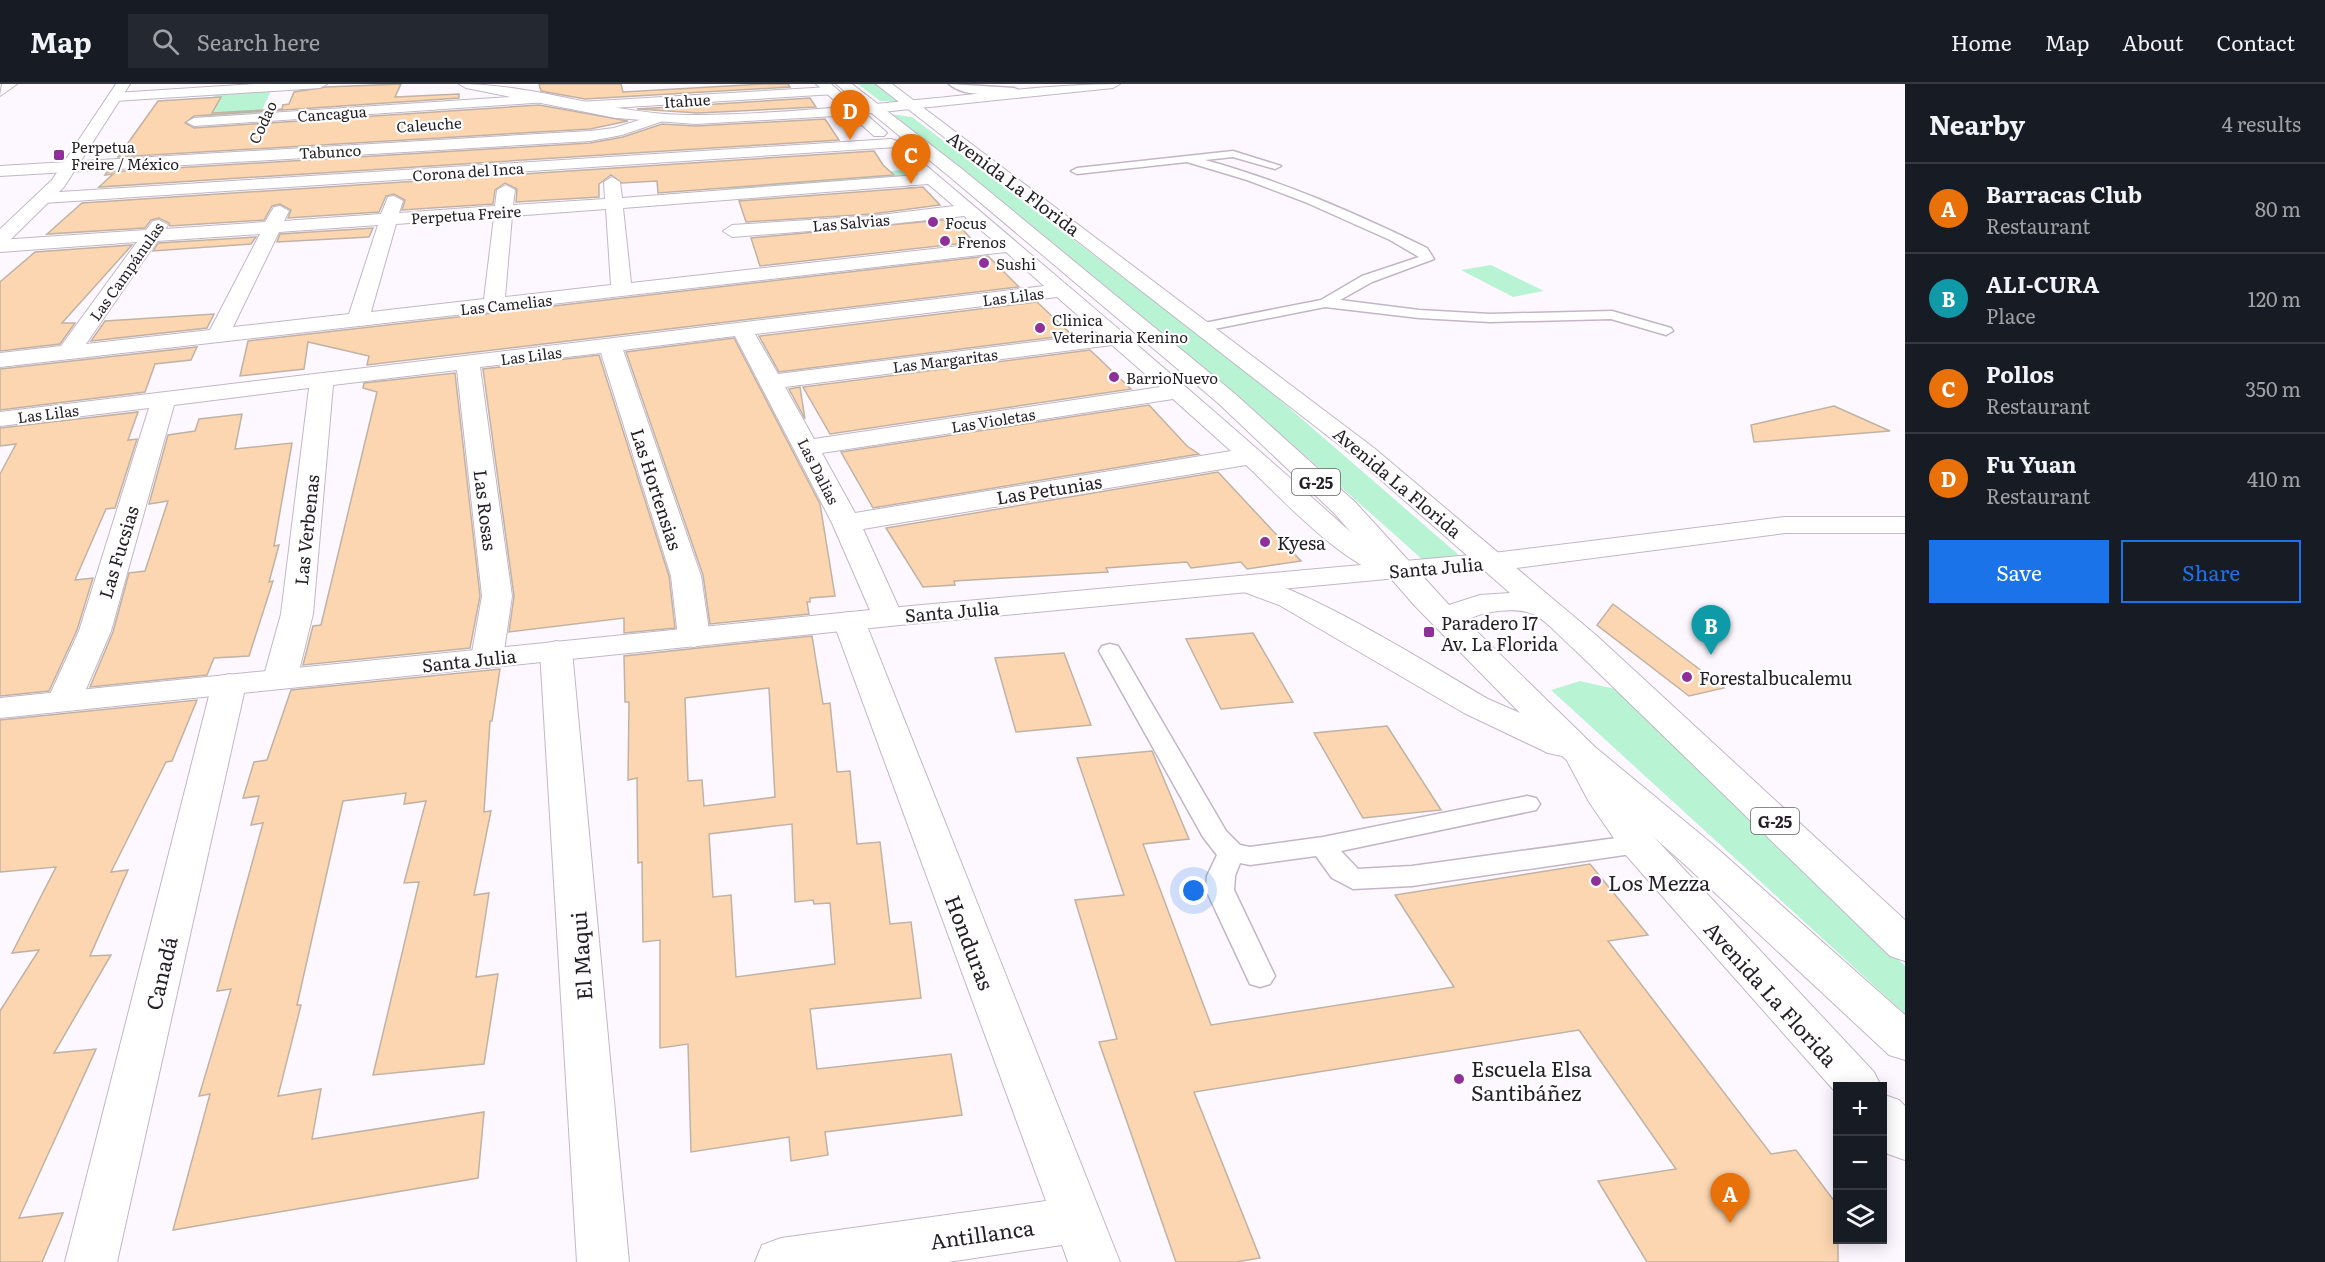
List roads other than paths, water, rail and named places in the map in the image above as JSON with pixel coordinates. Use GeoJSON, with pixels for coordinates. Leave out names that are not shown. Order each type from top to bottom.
{"type":"FeatureCollection","features":[{"type":"Feature","properties":{"kind":"street"},"geometry":{"type":"LineString","coordinates":[[0,92],[10,84]]}},
{"type":"Feature","properties":{"kind":"street"},"geometry":{"type":"LineString","coordinates":[[0,239],[43,199],[68,167],[119,90],[213,91],[320,84]]}},
{"type":"Feature","properties":{"kind":"street"},"geometry":{"type":"LineString","coordinates":[[467,84],[604,111],[658,118],[737,119],[912,106],[1113,84]]}},
{"type":"Feature","properties":{"kind":"street","name":"Avenida La Florida"},"geometry":{"type":"LineString","coordinates":[[883,84],[1347,438],[1493,562],[1645,697],[1905,945]]}},
{"type":"Feature","properties":{"kind":"street"},"geometry":{"type":"LineString","coordinates":[[271,102],[479,86]]}},
{"type":"Feature","properties":{"kind":"street"},"geometry":{"type":"LineString","coordinates":[[523,95],[679,86]]}},
{"type":"Feature","properties":{"kind":"street","name":"Avenida La Florida"},"geometry":{"type":"LineString","coordinates":[[832,86],[873,109],[956,173],[1234,406],[1345,508],[1447,621],[1582,754],[1706,861],[1905,1042]]}},
{"type":"Feature","properties":{"kind":"street","name":"Avenida La Florida"},"geometry":{"type":"LineString","coordinates":[[832,86],[854,111],[885,139],[1118,338],[1345,542],[1368,558],[1400,571]]}},
{"type":"Feature","properties":{"kind":"street","name":"Itahue"},"geometry":{"type":"LineString","coordinates":[[579,106],[832,86]]}},
{"type":"Feature","properties":{"kind":"street","name":"Codao"},"geometry":{"type":"LineString","coordinates":[[250,145],[278,87]]}},
{"type":"Feature","properties":{"kind":"street"},"geometry":{"type":"LineString","coordinates":[[170,161],[213,91]]}},
{"type":"Feature","properties":{"kind":"street","name":"Cancagua"},"geometry":{"type":"LineString","coordinates":[[194,122],[542,99]]}},
{"type":"Feature","properties":{"kind":"street"},"geometry":{"type":"LineString","coordinates":[[552,116],[604,111]]}},
{"type":"Feature","properties":{"kind":"street","name":"Tabunco"},"geometry":{"type":"LineString","coordinates":[[0,171],[170,161],[250,145],[599,135],[618,132],[658,118]]}},
{"type":"Feature","properties":{"kind":"street"},"geometry":{"type":"LineString","coordinates":[[885,139],[956,173]]}},
{"type":"Feature","properties":{"kind":"street","name":"Corona del Inca"},"geometry":{"type":"LineString","coordinates":[[43,199],[709,156],[885,139]]}},
{"type":"Feature","properties":{"kind":"street"},"geometry":{"type":"LineString","coordinates":[[709,156],[746,277]]}},
{"type":"Feature","properties":{"kind":"street"},"geometry":{"type":"LineString","coordinates":[[610,162],[622,291]]}},
{"type":"Feature","properties":{"kind":"street"},"geometry":{"type":"LineString","coordinates":[[494,305],[508,169]]}},
{"type":"Feature","properties":{"kind":"street"},"geometry":{"type":"LineString","coordinates":[[358,320],[401,176]]}},
{"type":"Feature","properties":{"kind":"street","name":"Perpetua Freire"},"geometry":{"type":"LineString","coordinates":[[0,246],[614,204],[931,178]]}},
{"type":"Feature","properties":{"kind":"street"},"geometry":{"type":"LineString","coordinates":[[218,336],[294,182]]}},
{"type":"Feature","properties":{"kind":"street","name":"Las Campánulas"},"geometry":{"type":"LineString","coordinates":[[68,353],[185,189]]}},
{"type":"Feature","properties":{"kind":"street"},"geometry":{"type":"LineString","coordinates":[[15,202],[43,199]]}},
{"type":"Feature","properties":{"kind":"street","name":"Las Salvias"},"geometry":{"type":"LineString","coordinates":[[732,231],[872,221],[969,210]]}},
{"type":"Feature","properties":{"kind":"street","name":"Las Camelias"},"geometry":{"type":"LineString","coordinates":[[0,360],[1012,246]]}},
{"type":"Feature","properties":{"kind":"street"},"geometry":{"type":"LineString","coordinates":[[1057,256],[1085,259],[1097,256],[1101,250]]}},
{"type":"Feature","properties":{"kind":"street","name":"Las Lilas"},"geometry":{"type":"LineString","coordinates":[[2,422],[164,399],[1061,290]]}},
{"type":"Feature","properties":{"kind":"street","name":"Las Dalias"},"geometry":{"type":"LineString","coordinates":[[742,329],[773,382],[846,523],[868,619]]}},
{"type":"Feature","properties":{"kind":"street","name":"Las Margaritas"},"geometry":{"type":"LineString","coordinates":[[773,382],[1118,338]]}},
{"type":"Feature","properties":{"kind":"street","name":"Las Hortensias"},"geometry":{"type":"LineString","coordinates":[[610,345],[686,576],[694,637]]}},
{"type":"Feature","properties":{"kind":"street","name":"Las Rosas"},"geometry":{"type":"LineString","coordinates":[[468,362],[497,596],[487,658]]}},
{"type":"Feature","properties":{"kind":"street","name":"Las Verbenas"},"geometry":{"type":"LineString","coordinates":[[280,679],[297,614],[322,380]]}},
{"type":"Feature","properties":{"kind":"street","name":"Las Violetas"},"geometry":{"type":"LineString","coordinates":[[807,448],[1178,391]]}},
{"type":"Feature","properties":{"kind":"street","name":"Las Fucsias"},"geometry":{"type":"LineString","coordinates":[[64,701],[95,631],[164,399]]}},
{"type":"Feature","properties":{"kind":"street","name":"Las Petunias"},"geometry":{"type":"LineString","coordinates":[[846,523],[1251,456]]}},
{"type":"Feature","properties":{"kind":"street","name":"Santa Julia"},"geometry":{"type":"LineString","coordinates":[[0,708],[868,619],[1493,562],[1785,525],[1905,525]]}},
{"type":"Feature","properties":{"kind":"street"},"geometry":{"type":"LineString","coordinates":[[1247,583],[1290,599],[1476,706],[1582,754]]}},
{"type":"Feature","properties":{"kind":"street"},"geometry":{"type":"LineString","coordinates":[[1447,621],[1464,609],[1490,603],[1522,603],[1544,607]]}},
{"type":"Feature","properties":{"kind":"street","name":"Honduras"},"geometry":{"type":"LineString","coordinates":[[868,619],[1085,1241]]}},
{"type":"Feature","properties":{"kind":"street","name":"El Maqui"},"geometry":{"type":"LineString","coordinates":[[556,651],[603,1262]]}},
{"type":"Feature","properties":{"kind":"street","name":"Canadá"},"geometry":{"type":"LineString","coordinates":[[91,1262],[229,684]]}},
{"type":"Feature","properties":{"kind":"street","name":"Avenida La Florida"},"geometry":{"type":"LineString","coordinates":[[1582,754],[1608,802],[1638,844],[1854,1082]]}},
{"type":"Feature","properties":{"kind":"street"},"geometry":{"type":"LineString","coordinates":[[1887,1119],[1905,1139]]}},
{"type":"Feature","properties":{"kind":"street","name":"Antillanca"},"geometry":{"type":"LineString","coordinates":[[781,1262],[1085,1241]]}},
{"type":"Feature","properties":{"kind":"lane"},"geometry":{"type":"LineString","coordinates":[[954,84],[968,89],[1011,88],[1022,94]]}},
{"type":"Feature","properties":{"kind":"lane"},"geometry":{"type":"LineString","coordinates":[[1077,171],[1233,154],[1275,166]]}},
{"type":"Feature","properties":{"kind":"lane"},"geometry":{"type":"LineString","coordinates":[[1191,160],[1248,175],[1321,204],[1427,256],[1424,262],[1366,279],[1324,303]]}},
{"type":"Feature","properties":{"kind":"lane"},"geometry":{"type":"LineString","coordinates":[[1204,327],[1324,303],[1419,314],[1490,318],[1612,315],[1665,331]]}},
{"type":"Feature","properties":{"kind":"lane"},"geometry":{"type":"LineString","coordinates":[[1110,651],[1216,837],[1222,846],[1232,852],[1250,856],[1323,846],[1527,804]]}},
{"type":"Feature","properties":{"kind":"lane"},"geometry":{"type":"LineString","coordinates":[[1323,846],[1342,871],[1353,879],[1412,876],[1638,844]]}},
{"type":"Feature","properties":{"kind":"lane"},"geometry":{"type":"LineString","coordinates":[[1232,852],[1221,876],[1220,890],[1260,976]]}},
{"type":"Feature","properties":{"kind":"place","name":"Fu Yuan"},"geometry":{"type":"Point","coordinates":[850,140]}},
{"type":"Feature","properties":{"kind":"place","name":"Perpetua Freire / México"},"geometry":{"type":"Point","coordinates":[59,155]}},
{"type":"Feature","properties":{"kind":"place","name":"Pollos"},"geometry":{"type":"Point","coordinates":[911,184]}},
{"type":"Feature","properties":{"kind":"place","name":"Focus"},"geometry":{"type":"Point","coordinates":[933,222]}},
{"type":"Feature","properties":{"kind":"place","name":"Frenos"},"geometry":{"type":"Point","coordinates":[945,241]}},
{"type":"Feature","properties":{"kind":"place","name":"Sushi"},"geometry":{"type":"Point","coordinates":[984,263]}},
{"type":"Feature","properties":{"kind":"place","name":"Clinica Veterinaria Kenino"},"geometry":{"type":"Point","coordinates":[1040,328]}},
{"type":"Feature","properties":{"kind":"place","name":"BarrioNuevo"},"geometry":{"type":"Point","coordinates":[1114,377]}},
{"type":"Feature","properties":{"kind":"place","name":"Kyesa"},"geometry":{"type":"Point","coordinates":[1265,542]}},
{"type":"Feature","properties":{"kind":"place","name":"Paradero 17 Av. La Florida"},"geometry":{"type":"Point","coordinates":[1429,632]}},
{"type":"Feature","properties":{"kind":"place","name":"ALI-CURA"},"geometry":{"type":"Point","coordinates":[1711,655]}},
{"type":"Feature","properties":{"kind":"place","name":"Forestalbucalemu"},"geometry":{"type":"Point","coordinates":[1687,677]}},
{"type":"Feature","properties":{"kind":"place","name":"Los Mezza"},"geometry":{"type":"Point","coordinates":[1596,881]}},
{"type":"Feature","properties":{"kind":"place","name":"Escuela Elsa Santibáñez"},"geometry":{"type":"Point","coordinates":[1459,1079]}},
{"type":"Feature","properties":{"kind":"place","name":"Barracas Club"},"geometry":{"type":"Point","coordinates":[1730,1223]}}]}
